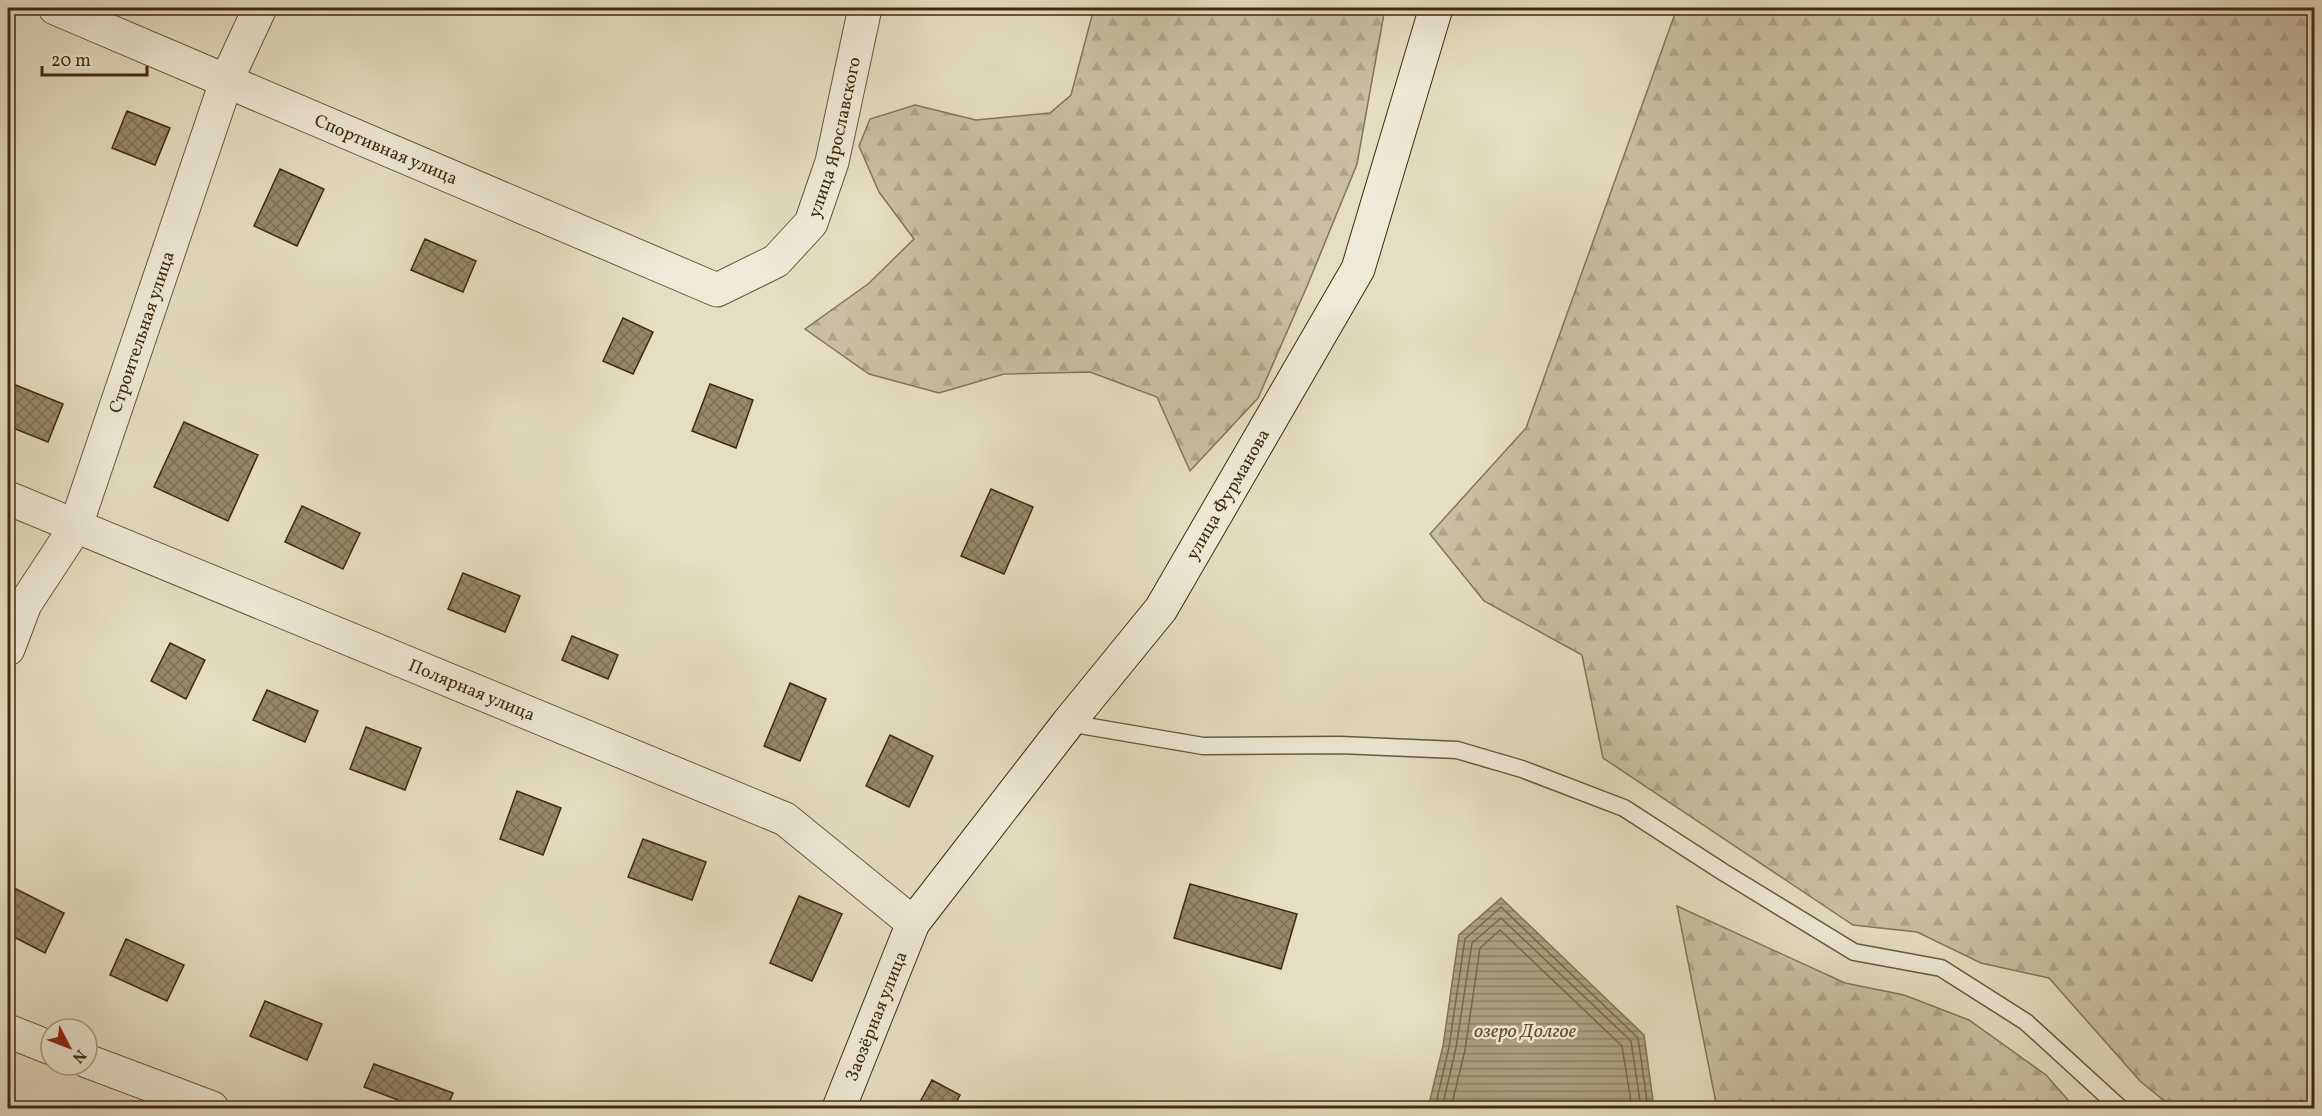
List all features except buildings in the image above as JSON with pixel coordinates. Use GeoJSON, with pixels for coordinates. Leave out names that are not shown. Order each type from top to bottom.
{"type":"FeatureCollection","features":[{"type":"Feature","properties":{"kind":"street","name":"Спортивная улица"},"geometry":{"type":"LineString","coordinates":[[55,8],[227,79],[717,290]]}},
{"type":"Feature","properties":{"kind":"street","name":"Строительная улица"},"geometry":{"type":"LineString","coordinates":[[8,649],[25,604],[75,528],[227,79],[260,8]]}},
{"type":"Feature","properties":{"kind":"street","name":"улица Ярославского"},"geometry":{"type":"LineString","coordinates":[[717,290],[776,261],[811,223],[832,162],[865,8]]}},
{"type":"Feature","properties":{"kind":"street","name":"улица Фурманова"},"geometry":{"type":"LineString","coordinates":[[913,922],[1068,723],[1161,609],[1358,269],[1436,8]]}},
{"type":"Feature","properties":{"kind":"street","name":"Полярная улица"},"geometry":{"type":"LineString","coordinates":[[8,498],[75,528],[785,819],[913,922]]}},
{"type":"Feature","properties":{"kind":"street","name":"Заозёрная улица"},"geometry":{"type":"LineString","coordinates":[[839,1108],[913,922]]}},
{"type":"Feature","properties":{"kind":"street"},"geometry":{"type":"LineString","coordinates":[[8,1031],[39,1043]]}},
{"type":"Feature","properties":{"kind":"street"},"geometry":{"type":"LineString","coordinates":[[99,1066],[212,1108]]}},
{"type":"Feature","properties":{"kind":"lane"},"geometry":{"type":"LineString","coordinates":[[1068,723],[1203,746],[1340,745],[1457,750],[1522,769],[1624,807],[1723,872],[1854,952],[1941,968],[2026,1022],[2120,1108]]}},
{"type":"Feature","properties":{"kind":"green space"},"geometry":{"type":"Polygon","coordinates":[[[1094,8],[1385,8],[1357,164],[1308,284],[1258,398],[1190,471],[1157,397],[1090,372],[1004,374],[939,393],[869,374],[805,329],[868,284],[914,239],[879,192],[859,146],[870,119],[915,105],[976,120],[1050,113],[1071,95],[1094,8]]]}},
{"type":"Feature","properties":{"kind":"green space"},"geometry":{"type":"Polygon","coordinates":[[[1677,8],[2314,8],[2314,1108],[2173,1108],[2140,1081],[2049,978],[1981,963],[1917,932],[1853,925],[1603,758],[1582,655],[1484,601],[1430,534],[1526,428],[1677,8]]]}},
{"type":"Feature","properties":{"kind":"green space"},"geometry":{"type":"Polygon","coordinates":[[[1677,906],[1845,983],[1904,995],[1969,1020],[2046,1075],[2075,1108],[1717,1108],[1677,906]]]}},
{"type":"Feature","properties":{"kind":"water","name":"озеро Долгое"},"geometry":{"type":"Polygon","coordinates":[[[1501,898],[1644,1035],[1654,1108],[1428,1108],[1443,1046],[1459,935],[1501,898]]]}}]}
